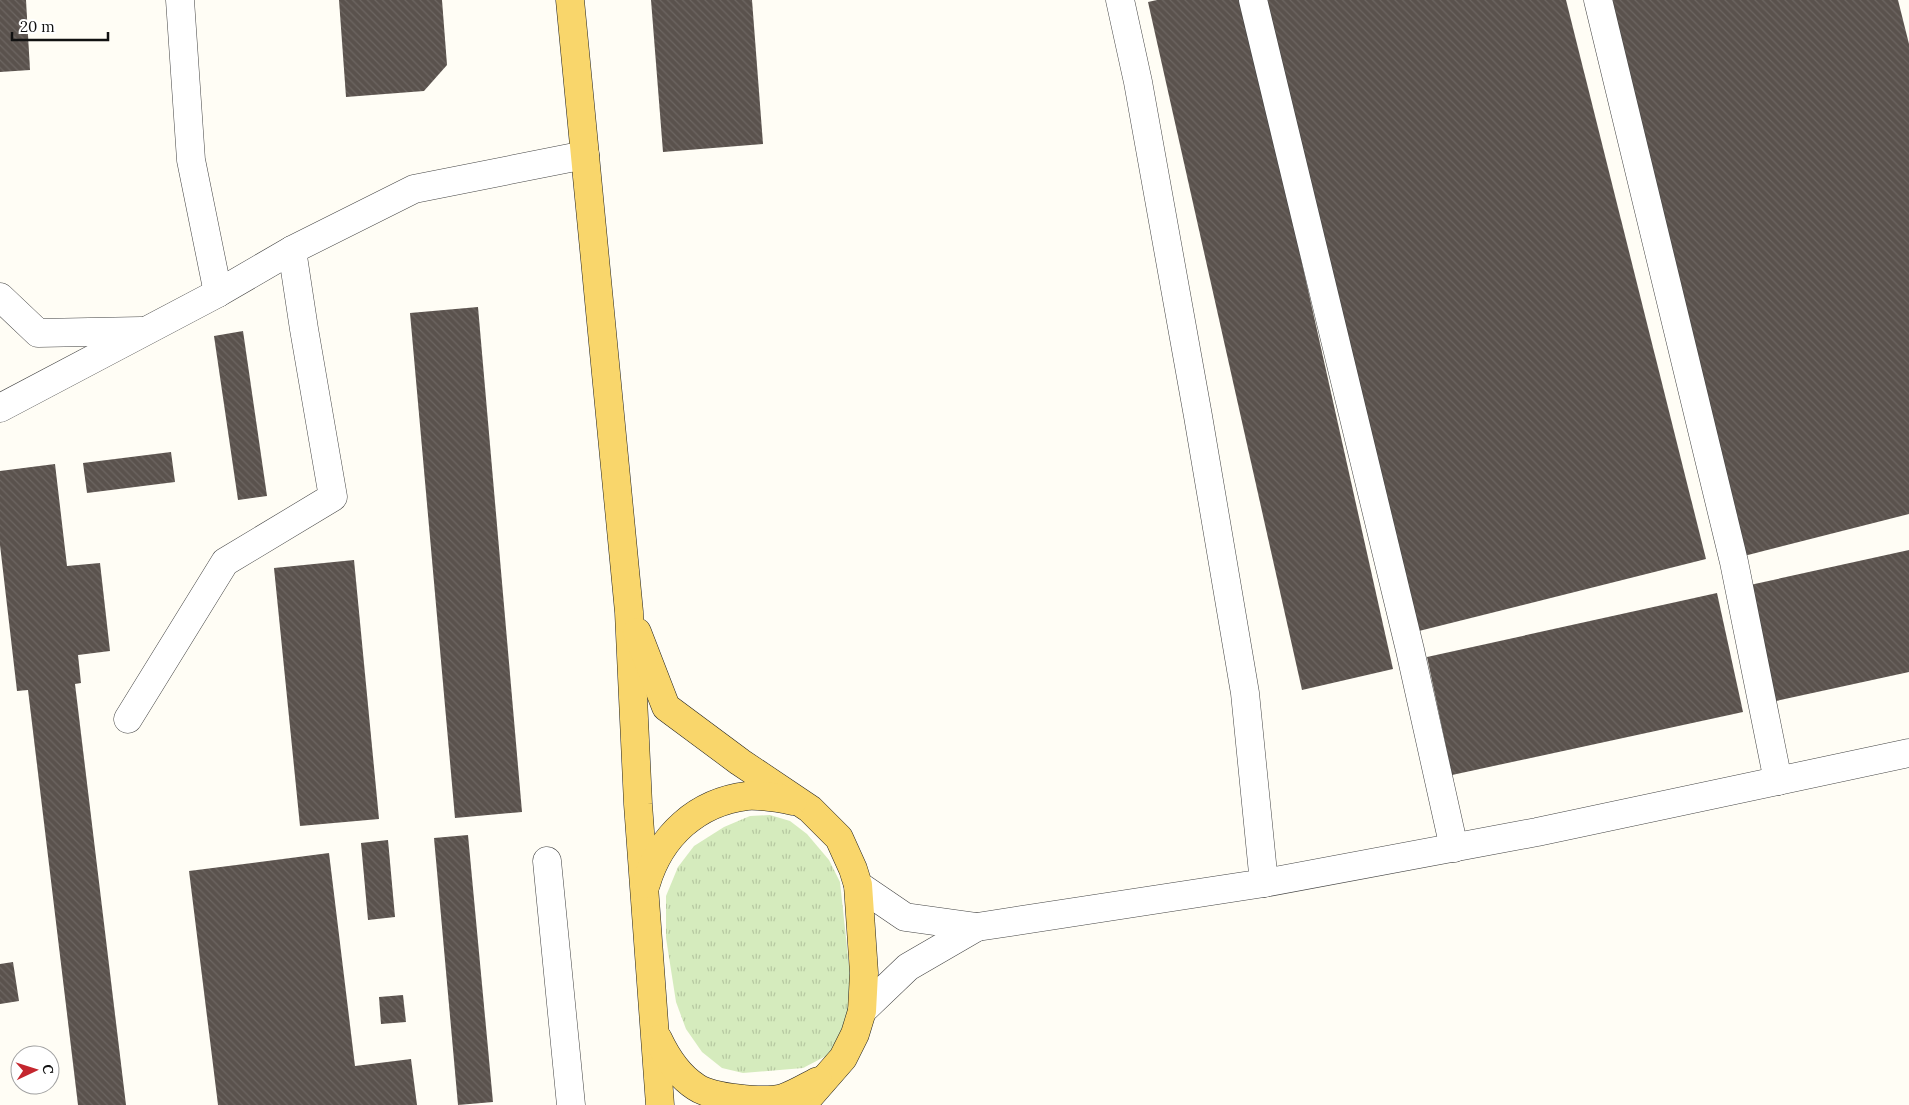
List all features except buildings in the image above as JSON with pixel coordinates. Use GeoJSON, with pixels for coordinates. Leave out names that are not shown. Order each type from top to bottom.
{"type":"FeatureCollection","features":[{"type":"Feature","properties":{"kind":"main road"},"geometry":{"type":"LineString","coordinates":[[570,0],[629,612],[638,804],[660,1105]]}},
{"type":"Feature","properties":{"kind":"main road"},"geometry":{"type":"LineString","coordinates":[[629,612],[666,707],[797,802],[810,809],[839,838],[858,885],[864,973],[862,1010],[844,1058],[802,1105]]}},
{"type":"Feature","properties":{"kind":"main road"},"geometry":{"type":"LineString","coordinates":[[645,887],[652,866],[670,837],[684,822],[707,808],[722,801],[748,796],[772,797],[797,802]]}},
{"type":"Feature","properties":{"kind":"main road"},"geometry":{"type":"LineString","coordinates":[[656,1034],[665,1055],[696,1088],[725,1096],[758,1100],[781,1098],[826,1077]]}},
{"type":"Feature","properties":{"kind":"lane"},"geometry":{"type":"LineString","coordinates":[[180,0],[191,160],[218,293]]}},
{"type":"Feature","properties":{"kind":"lane"},"geometry":{"type":"LineString","coordinates":[[1120,0],[1138,82],[1245,693],[1264,883]]}},
{"type":"Feature","properties":{"kind":"lane"},"geometry":{"type":"LineString","coordinates":[[1253,0],[1410,650],[1454,848]]}},
{"type":"Feature","properties":{"kind":"lane"},"geometry":{"type":"LineString","coordinates":[[1598,0],[1734,562],[1778,781]]}},
{"type":"Feature","properties":{"kind":"lane"},"geometry":{"type":"LineString","coordinates":[[0,408],[218,293],[292,250],[414,189],[585,155]]}},
{"type":"Feature","properties":{"kind":"lane"},"geometry":{"type":"LineString","coordinates":[[128,719],[225,562],[333,497],[292,250]]}},
{"type":"Feature","properties":{"kind":"lane"},"geometry":{"type":"LineString","coordinates":[[0,297],[38,333],[147,330]]}},
{"type":"Feature","properties":{"kind":"lane"},"geometry":{"type":"LineString","coordinates":[[858,885],[905,917],[977,927],[1264,883],[1454,848],[1909,753]]}},
{"type":"Feature","properties":{"kind":"lane"},"geometry":{"type":"LineString","coordinates":[[547,861],[571,1105]]}},
{"type":"Feature","properties":{"kind":"lane"},"geometry":{"type":"LineString","coordinates":[[862,1010],[908,967],[977,927]]}},
{"type":"Feature","properties":{"kind":"green space"},"geometry":{"type":"Polygon","coordinates":[[[770,815],[790,821],[807,834],[829,860],[840,882],[852,994],[842,1031],[828,1055],[803,1068],[743,1073],[722,1068],[702,1052],[686,1029],[676,1002],[666,938],[666,896],[678,867],[694,846],[724,827],[750,816],[770,815]]]}}]}
